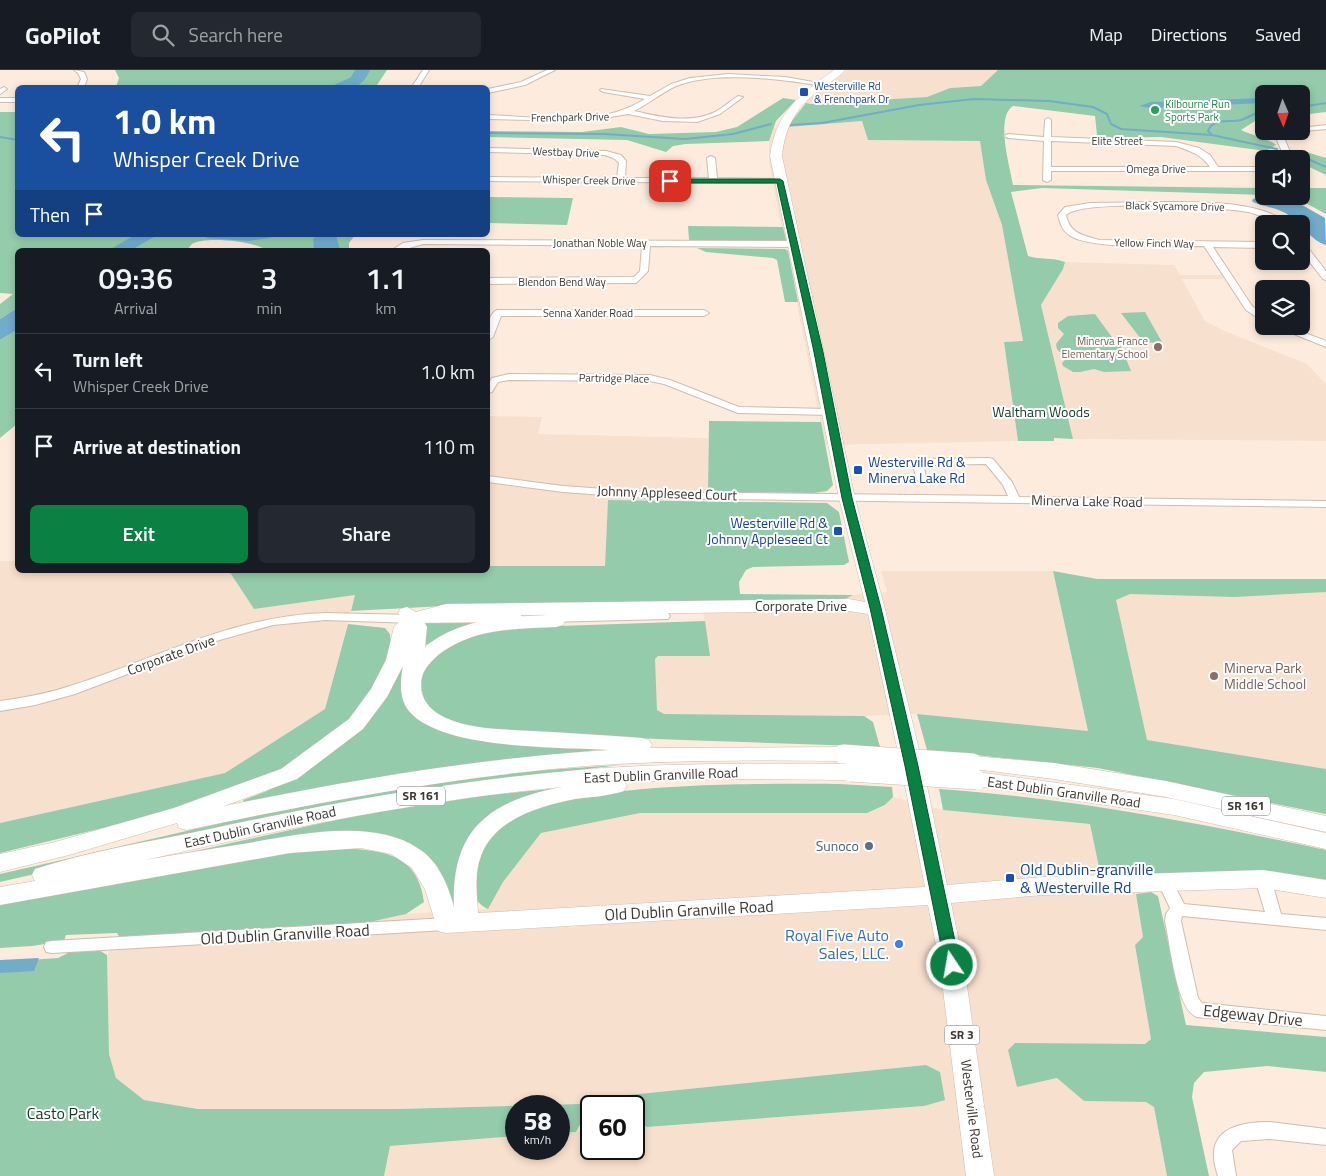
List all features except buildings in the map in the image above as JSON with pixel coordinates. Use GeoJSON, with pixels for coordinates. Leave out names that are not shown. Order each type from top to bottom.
{"type":"FeatureCollection","features":[{"type":"Feature","properties":{"kind":"main road","name":"Westerville Road"},"geometry":{"type":"LineString","coordinates":[[840,70],[800,102],[780,126],[776,138],[776,156],[847,498],[876,608],[953,966],[980,1176]]}},
{"type":"Feature","properties":{"kind":"main road","name":"Corporate Drive"},"geometry":{"type":"LineString","coordinates":[[446,610],[849,606],[876,608]]}},
{"type":"Feature","properties":{"kind":"main road","name":"Corporate Drive"},"geometry":{"type":"LineString","coordinates":[[664,616],[849,615],[876,608]]}},
{"type":"Feature","properties":{"kind":"main road"},"geometry":{"type":"LineString","coordinates":[[408,615],[446,610]]}},
{"type":"Feature","properties":{"kind":"main road"},"geometry":{"type":"LineString","coordinates":[[408,615],[418,627],[411,675],[413,700],[426,715],[448,727],[477,733],[846,763]]}},
{"type":"Feature","properties":{"kind":"main road"},"geometry":{"type":"LineString","coordinates":[[59,849],[180,814],[289,774],[356,724],[380,692],[396,660],[403,627],[408,615]]}},
{"type":"Feature","properties":{"kind":"main road"},"geometry":{"type":"LineString","coordinates":[[411,675],[422,658],[436,645],[459,634],[480,628],[509,624],[664,616]]}},
{"type":"Feature","properties":{"kind":"main road","name":"East Dublin Granville Road"},"geometry":{"type":"LineString","coordinates":[[0,863],[349,789],[510,766],[647,755],[846,763],[975,772],[1058,781],[1326,824]]}},
{"type":"Feature","properties":{"kind":"main road"},"geometry":{"type":"LineString","coordinates":[[456,924],[470,854],[485,830],[507,814],[524,806],[572,792],[846,763]]}},
{"type":"Feature","properties":{"kind":"main road","name":"East Dublin Granville Road"},"geometry":{"type":"LineString","coordinates":[[0,886],[209,837],[358,807],[442,793],[531,782],[636,773],[846,763]]}},
{"type":"Feature","properties":{"kind":"main road","name":"East Dublin Granville Road"},"geometry":{"type":"LineString","coordinates":[[1170,798],[1326,841]]}},
{"type":"Feature","properties":{"kind":"main road"},"geometry":{"type":"LineString","coordinates":[[0,896],[155,866],[278,847],[362,840],[397,847],[418,859],[434,879],[456,924]]}},
{"type":"Feature","properties":{"kind":"main road","name":"Old Dublin Granville Road"},"geometry":{"type":"LineString","coordinates":[[456,924],[938,895],[1043,886],[1263,879],[1326,889]]}},
{"type":"Feature","properties":{"kind":"street"},"geometry":{"type":"LineString","coordinates":[[76,70],[81,72],[84,79],[81,85]]}},
{"type":"Feature","properties":{"kind":"street"},"geometry":{"type":"LineString","coordinates":[[416,85],[426,70]]}},
{"type":"Feature","properties":{"kind":"street"},"geometry":{"type":"LineString","coordinates":[[490,91],[523,84],[542,73],[552,70]]}},
{"type":"Feature","properties":{"kind":"street"},"geometry":{"type":"LineString","coordinates":[[772,75],[778,70]]}},
{"type":"Feature","properties":{"kind":"street"},"geometry":{"type":"LineString","coordinates":[[534,72],[542,73]]}},
{"type":"Feature","properties":{"kind":"street","name":"Frenchpark Drive"},"geometry":{"type":"LineString","coordinates":[[490,117],[599,118],[630,112],[672,85],[703,72],[772,75],[822,84]]}},
{"type":"Feature","properties":{"kind":"street"},"geometry":{"type":"LineString","coordinates":[[603,90],[651,98]]}},
{"type":"Feature","properties":{"kind":"street"},"geometry":{"type":"LineString","coordinates":[[630,112],[676,121],[700,119],[717,113],[740,97]]}},
{"type":"Feature","properties":{"kind":"street"},"geometry":{"type":"LineString","coordinates":[[0,100],[15,100]]}},
{"type":"Feature","properties":{"kind":"street"},"geometry":{"type":"LineString","coordinates":[[1047,180],[1048,120]]}},
{"type":"Feature","properties":{"kind":"street"},"geometry":{"type":"LineString","coordinates":[[1312,129],[1326,127]]}},
{"type":"Feature","properties":{"kind":"street"},"geometry":{"type":"LineString","coordinates":[[1312,129],[1326,136]]}},
{"type":"Feature","properties":{"kind":"street","name":"Elite Street"},"geometry":{"type":"LineString","coordinates":[[1008,136],[1176,144],[1196,150],[1207,157],[1216,170]]}},
{"type":"Feature","properties":{"kind":"street","name":"Westbay Drive"},"geometry":{"type":"LineString","coordinates":[[490,150],[606,153],[618,157],[623,163],[621,180]]}},
{"type":"Feature","properties":{"kind":"street"},"geometry":{"type":"LineString","coordinates":[[711,158],[713,181]]}},
{"type":"Feature","properties":{"kind":"street","name":"Omega Drive"},"geometry":{"type":"LineString","coordinates":[[1047,168],[1255,169]]}},
{"type":"Feature","properties":{"kind":"street","name":"Whisper Creek Drive"},"geometry":{"type":"LineString","coordinates":[[490,179],[780,181]]}},
{"type":"Feature","properties":{"kind":"street","name":"Black Sycamore Drive"},"geometry":{"type":"LineString","coordinates":[[1064,213],[1068,209],[1090,205],[1234,207],[1261,212],[1267,215]]}},
{"type":"Feature","properties":{"kind":"street","name":"Yellow Finch Way"},"geometry":{"type":"LineString","coordinates":[[1064,213],[1062,220],[1068,231],[1090,241],[1255,244]]}},
{"type":"Feature","properties":{"kind":"street","name":"Jonathan Noble Way"},"geometry":{"type":"LineString","coordinates":[[400,248],[423,242],[794,244]]}},
{"type":"Feature","properties":{"kind":"street","name":"Blendon Bend Way"},"geometry":{"type":"LineString","coordinates":[[490,281],[636,280],[644,271],[646,243]]}},
{"type":"Feature","properties":{"kind":"street"},"geometry":{"type":"LineString","coordinates":[[1207,244],[1249,308],[1255,312]]}},
{"type":"Feature","properties":{"kind":"street"},"geometry":{"type":"LineString","coordinates":[[1310,257],[1326,277]]}},
{"type":"Feature","properties":{"kind":"street","name":"Senna Xander Road"},"geometry":{"type":"LineString","coordinates":[[490,332],[497,313],[704,313]]}},
{"type":"Feature","properties":{"kind":"street"},"geometry":{"type":"LineString","coordinates":[[1302,335],[1326,344]]}},
{"type":"Feature","properties":{"kind":"street","name":"Partridge Place"},"geometry":{"type":"LineString","coordinates":[[490,387],[495,380],[509,377],[650,378],[667,382],[738,410],[830,412]]}},
{"type":"Feature","properties":{"kind":"street"},"geometry":{"type":"LineString","coordinates":[[922,480],[917,462],[989,461],[1008,484],[1015,500]]}},
{"type":"Feature","properties":{"kind":"street","name":"Johnny Appleseed Court"},"geometry":{"type":"LineString","coordinates":[[490,479],[563,489],[646,495],[847,498]]}},
{"type":"Feature","properties":{"kind":"street","name":"Minerva Lake Road"},"geometry":{"type":"LineString","coordinates":[[847,498],[1326,504]]}},
{"type":"Feature","properties":{"kind":"street","name":"Corporate Drive"},"geometry":{"type":"LineString","coordinates":[[0,706],[25,703],[66,692],[232,632],[272,622],[408,615],[664,616]]}},
{"type":"Feature","properties":{"kind":"street"},"geometry":{"type":"LineString","coordinates":[[1263,879],[1275,918]]}},
{"type":"Feature","properties":{"kind":"street"},"geometry":{"type":"LineString","coordinates":[[1166,883],[1179,910],[1326,924]]}},
{"type":"Feature","properties":{"kind":"street","name":"Edgeway Drive"},"geometry":{"type":"LineString","coordinates":[[1179,910],[1174,914],[1173,921],[1190,1000],[1197,1010],[1326,1023]]}},
{"type":"Feature","properties":{"kind":"street","name":"Old Dublin Granville Road"},"geometry":{"type":"LineString","coordinates":[[52,947],[456,924]]}},
{"type":"Feature","properties":{"kind":"street"},"geometry":{"type":"LineString","coordinates":[[1227,1176],[1222,1154],[1228,1138],[1236,1133],[1246,1131],[1326,1137]]}},
{"type":"Feature","properties":{"kind":"shaded area"},"geometry":{"type":"Polygon","coordinates":[[[846,70],[998,70],[981,86],[950,88],[927,97],[811,104],[801,101],[846,70]]]}},
{"type":"Feature","properties":{"kind":"shaded area"},"geometry":{"type":"Polygon","coordinates":[[[863,121],[868,140],[980,141],[986,180],[1002,225],[1023,341],[1004,342],[1018,441],[825,445],[769,163],[769,141],[772,128],[863,121]]]}},
{"type":"Feature","properties":{"kind":"shaded area","name":"Minerva France Elementary School"},"geometry":{"type":"Polygon","coordinates":[[[1065,262],[1174,265],[1180,275],[1221,275],[1223,279],[1182,279],[1205,321],[1227,332],[1307,364],[1326,384],[1326,441],[1073,439],[1041,305],[1063,269],[1065,262]]]}},
{"type":"Feature","properties":{"kind":"shaded area"},"geometry":{"type":"Polygon","coordinates":[[[490,416],[542,417],[538,434],[708,438],[709,501],[608,500],[605,566],[490,566],[490,416]]]}},
{"type":"Feature","properties":{"kind":"shaded area"},"geometry":{"type":"Polygon","coordinates":[[[0,561],[15,561],[15,573],[229,573],[254,609],[355,595],[325,709],[225,773],[0,823],[0,561]]]}},
{"type":"Feature","properties":{"kind":"shaded area"},"geometry":{"type":"Polygon","coordinates":[[[881,571],[1053,571],[1088,731],[917,714],[864,716],[663,714],[657,709],[654,659],[658,656],[709,655],[702,603],[843,600],[853,595],[887,592],[881,571]]]}},
{"type":"Feature","properties":{"kind":"shaded area","name":"Minerva Park Middle School"},"geometry":{"type":"Polygon","coordinates":[[[1082,576],[1097,579],[1326,579],[1326,814],[1123,774],[1082,576]]]}},
{"type":"Feature","properties":{"kind":"shaded area"},"geometry":{"type":"Polygon","coordinates":[[[893,797],[943,810],[1090,824],[1101,877],[1127,879],[1136,894],[1143,937],[1135,945],[1151,1039],[1145,1044],[1017,1087],[1058,1078],[1084,1101],[1146,1102],[1154,1107],[1167,1176],[384,1176],[390,1146],[505,1137],[505,1160],[570,1160],[570,1132],[580,1132],[580,1160],[645,1160],[645,1127],[924,1106],[926,1065],[629,1095],[580,1095],[580,1104],[570,1104],[570,1095],[505,1095],[505,1106],[398,1109],[198,1109],[144,1100],[116,1078],[109,1054],[107,955],[120,938],[365,923],[406,914],[488,909],[503,882],[541,833],[640,813],[867,813],[885,806],[893,797]]]}},
{"type":"Feature","properties":{"kind":"green space"},"geometry":{"type":"Polygon","coordinates":[[[115,70],[387,70],[377,85],[358,85],[363,82],[351,77],[336,85],[117,85],[119,78],[115,70]]]}},
{"type":"Feature","properties":{"kind":"green space","name":"Waltham Woods"},"geometry":{"type":"Polygon","coordinates":[[[998,70],[1326,70],[1326,112],[1310,114],[1310,85],[1255,85],[1255,121],[1241,130],[1255,136],[1255,140],[1266,140],[1276,145],[1268,150],[1161,137],[1107,138],[1097,135],[1095,116],[1013,106],[1008,112],[1004,131],[1013,185],[1255,188],[1255,195],[1042,188],[1011,192],[1028,256],[1065,262],[1063,269],[1041,305],[1073,439],[1054,438],[1054,441],[1018,441],[1004,342],[1023,341],[1002,225],[986,180],[980,141],[868,140],[862,121],[787,127],[806,103],[927,97],[950,88],[981,86],[998,70]]]}},
{"type":"Feature","properties":{"kind":"green space"},"geometry":{"type":"Polygon","coordinates":[[[783,98],[796,100],[776,121],[769,141],[686,144],[673,146],[666,152],[627,140],[490,137],[490,131],[582,132],[621,127],[649,134],[716,132],[737,127],[783,98]]]}},
{"type":"Feature","properties":{"kind":"green space"},"geometry":{"type":"Polygon","coordinates":[[[0,112],[15,112],[15,237],[145,237],[127,248],[15,248],[15,309],[0,319],[0,304],[13,294],[0,293],[0,112]]]}},
{"type":"Feature","properties":{"kind":"green space"},"geometry":{"type":"Polygon","coordinates":[[[1310,153],[1326,158],[1326,175],[1310,167],[1310,153]]]}},
{"type":"Feature","properties":{"kind":"green space"},"geometry":{"type":"Polygon","coordinates":[[[1310,188],[1326,188],[1326,214],[1309,205],[1310,188]]]}},
{"type":"Feature","properties":{"kind":"green space"},"geometry":{"type":"Polygon","coordinates":[[[490,197],[573,198],[567,225],[490,223],[490,197]]]}},
{"type":"Feature","properties":{"kind":"green space"},"geometry":{"type":"Polygon","coordinates":[[[688,226],[783,227],[786,240],[689,240],[688,226]]]}},
{"type":"Feature","properties":{"kind":"green space"},"geometry":{"type":"Polygon","coordinates":[[[155,237],[354,237],[349,243],[349,248],[262,248],[241,242],[207,240],[192,244],[189,248],[135,248],[155,237]]]}},
{"type":"Feature","properties":{"kind":"green space"},"geometry":{"type":"Polygon","coordinates":[[[697,248],[785,249],[788,251],[798,302],[785,302],[777,260],[773,258],[706,252],[697,248]]]}},
{"type":"Feature","properties":{"kind":"green space"},"geometry":{"type":"Polygon","coordinates":[[[1145,312],[1162,342],[1144,343],[1121,313],[1145,312]]]}},
{"type":"Feature","properties":{"kind":"green space"},"geometry":{"type":"Polygon","coordinates":[[[1095,314],[1117,344],[1120,344],[1131,371],[1104,372],[1094,369],[1073,372],[1063,366],[1062,363],[1066,359],[1057,349],[1056,344],[1064,334],[1058,328],[1058,323],[1068,316],[1095,314]]]}},
{"type":"Feature","properties":{"kind":"green space"},"geometry":{"type":"Polygon","coordinates":[[[15,331],[15,426],[0,438],[0,340],[15,331]]]}},
{"type":"Feature","properties":{"kind":"green space"},"geometry":{"type":"Polygon","coordinates":[[[709,421],[821,422],[833,485],[827,491],[814,493],[708,492],[709,421]]]}},
{"type":"Feature","properties":{"kind":"green space"},"geometry":{"type":"Polygon","coordinates":[[[608,500],[827,503],[839,512],[849,562],[844,565],[753,567],[746,570],[739,582],[740,594],[853,595],[843,600],[481,604],[351,611],[355,595],[254,609],[229,573],[490,573],[490,566],[605,566],[608,500]]]}},
{"type":"Feature","properties":{"kind":"green space"},"geometry":{"type":"Polygon","coordinates":[[[1053,571],[1097,579],[1326,579],[1326,592],[1234,597],[1130,594],[1116,600],[1147,740],[1326,769],[1326,814],[1098,768],[927,750],[917,714],[1088,731],[1053,571]]]}},
{"type":"Feature","properties":{"kind":"green space"},"geometry":{"type":"Polygon","coordinates":[[[705,621],[710,656],[658,656],[655,659],[657,710],[664,714],[864,716],[873,722],[880,747],[633,738],[484,729],[458,723],[438,714],[427,704],[422,693],[422,669],[452,641],[503,628],[705,621]]]}},
{"type":"Feature","properties":{"kind":"green space"},"geometry":{"type":"Polygon","coordinates":[[[476,622],[475,625],[429,645],[424,644],[425,624],[427,623],[476,622]]]}},
{"type":"Feature","properties":{"kind":"green space"},"geometry":{"type":"Polygon","coordinates":[[[348,624],[385,628],[390,634],[391,646],[385,670],[347,724],[286,770],[173,811],[0,853],[0,823],[225,773],[325,709],[348,624]]]}},
{"type":"Feature","properties":{"kind":"green space"},"geometry":{"type":"Polygon","coordinates":[[[403,657],[422,718],[598,747],[597,750],[395,774],[244,804],[243,800],[267,791],[304,770],[403,657]]]}},
{"type":"Feature","properties":{"kind":"green space"},"geometry":{"type":"Polygon","coordinates":[[[620,765],[466,784],[139,850],[0,882],[0,874],[227,822],[365,793],[492,775],[620,765]]]}},
{"type":"Feature","properties":{"kind":"green space"},"geometry":{"type":"Polygon","coordinates":[[[839,784],[892,787],[893,797],[885,805],[867,813],[640,813],[541,833],[503,882],[488,909],[479,903],[475,895],[475,862],[491,834],[497,828],[525,812],[564,800],[660,788],[712,785],[839,784]]]}},
{"type":"Feature","properties":{"kind":"green space"},"geometry":{"type":"Polygon","coordinates":[[[560,788],[497,815],[456,906],[453,907],[398,843],[159,859],[363,814],[489,795],[560,788]]]}},
{"type":"Feature","properties":{"kind":"green space"},"geometry":{"type":"Polygon","coordinates":[[[939,789],[1085,805],[1230,830],[1326,850],[1326,885],[1101,877],[1090,824],[943,810],[939,789]]]}},
{"type":"Feature","properties":{"kind":"green space"},"geometry":{"type":"Polygon","coordinates":[[[334,848],[380,852],[393,856],[413,872],[420,885],[424,902],[406,914],[365,923],[120,938],[117,933],[66,935],[64,941],[0,948],[0,904],[276,855],[334,848]]]}},
{"type":"Feature","properties":{"kind":"green space"},"geometry":{"type":"Polygon","coordinates":[[[1151,892],[1158,896],[1186,1025],[1326,1037],[1326,1072],[1267,1066],[1204,1072],[1194,1083],[1192,1097],[1209,1176],[1167,1176],[1154,1107],[1146,1102],[1084,1101],[1057,1078],[1017,1087],[1008,1050],[1015,1043],[1145,1044],[1151,1039],[1135,945],[1143,937],[1136,894],[1151,892]]]}},
{"type":"Feature","properties":{"kind":"green space","name":"Casto Park"},"geometry":{"type":"Polygon","coordinates":[[[97,949],[107,955],[109,1054],[116,1078],[144,1100],[198,1109],[398,1109],[505,1106],[505,1137],[390,1146],[384,1176],[0,1176],[0,962],[58,958],[74,950],[97,949]]]}},
{"type":"Feature","properties":{"kind":"green space"},"geometry":{"type":"Polygon","coordinates":[[[926,1065],[940,1072],[945,1100],[924,1106],[647,1127],[645,1126],[645,1095],[629,1095],[926,1065]]]}},
{"type":"Feature","properties":{"kind":"green space","name":"Casto Park"},"geometry":{"type":"Polygon","coordinates":[[[570,1104],[580,1104],[580,1124],[576,1132],[570,1132],[570,1104]]]}},
{"type":"Feature","properties":{"kind":"water"},"geometry":{"type":"Polygon","coordinates":[[[355,70],[370,70],[358,85],[334,85],[351,77],[355,70]]]}},
{"type":"Feature","properties":{"kind":"water"},"geometry":{"type":"Polygon","coordinates":[[[1255,98],[1255,103],[1150,108],[1139,106],[1151,102],[1255,98]]]}},
{"type":"Feature","properties":{"kind":"water"},"geometry":{"type":"Polygon","coordinates":[[[1263,205],[1302,205],[1325,218],[1326,245],[1310,235],[1310,215],[1289,215],[1263,205]]]}},
{"type":"Feature","properties":{"kind":"water"},"geometry":{"type":"Polygon","coordinates":[[[132,237],[155,237],[135,248],[112,248],[132,237]]]}},
{"type":"Feature","properties":{"kind":"water"},"geometry":{"type":"Polygon","coordinates":[[[206,237],[273,237],[249,241],[206,237]]]}},
{"type":"Feature","properties":{"kind":"water"},"geometry":{"type":"Polygon","coordinates":[[[315,237],[337,237],[339,248],[314,248],[313,239],[315,237]]]}},
{"type":"Feature","properties":{"kind":"water"},"geometry":{"type":"Polygon","coordinates":[[[15,309],[15,331],[0,340],[0,319],[15,309]]]}},
{"type":"Feature","properties":{"kind":"water"},"geometry":{"type":"Polygon","coordinates":[[[39,958],[34,971],[0,973],[0,960],[39,958]]]}},
{"type":"Feature","properties":{"kind":"waterway"},"geometry":{"type":"LineString","coordinates":[[790,125],[822,123],[919,105],[974,99],[1049,101],[1093,107],[1107,114],[1111,124],[1121,129],[1212,135]]}},
{"type":"Feature","properties":{"kind":"waterway"},"geometry":{"type":"LineString","coordinates":[[1310,106],[1326,103]]}},
{"type":"Feature","properties":{"kind":"waterway"},"geometry":{"type":"LineString","coordinates":[[1212,135],[1208,131],[1217,122],[1241,120],[1255,114]]}},
{"type":"Feature","properties":{"kind":"waterway"},"geometry":{"type":"LineString","coordinates":[[490,133],[604,134],[685,139],[733,134],[771,124]]}},
{"type":"Feature","properties":{"kind":"waterway"},"geometry":{"type":"LineString","coordinates":[[1212,135],[1277,149]]}},
{"type":"Feature","properties":{"kind":"waterway"},"geometry":{"type":"LineString","coordinates":[[0,137],[15,140]]}},
{"type":"Feature","properties":{"kind":"waterway"},"geometry":{"type":"LineString","coordinates":[[1310,160],[1326,167]]}},
{"type":"Feature","properties":{"kind":"place","name":"Westerville Rd & Frenchpark Dr"},"geometry":{"type":"Point","coordinates":[804,92]}},
{"type":"Feature","properties":{"kind":"place","name":"Kilbourne Run Sports Park"},"geometry":{"type":"Point","coordinates":[1155,110]}},
{"type":"Feature","properties":{"kind":"place","name":"Minerva France Elementary School"},"geometry":{"type":"Point","coordinates":[1158,347]}},
{"type":"Feature","properties":{"kind":"place","name":"Westerville Rd & Minerva Lake Rd"},"geometry":{"type":"Point","coordinates":[858,470]}},
{"type":"Feature","properties":{"kind":"place","name":"Westerville Rd & Johnny Appleseed Ct"},"geometry":{"type":"Point","coordinates":[838,531]}},
{"type":"Feature","properties":{"kind":"place","name":"Minerva Park Middle School"},"geometry":{"type":"Point","coordinates":[1214,676]}},
{"type":"Feature","properties":{"kind":"place","name":"Sunoco"},"geometry":{"type":"Point","coordinates":[869,846]}},
{"type":"Feature","properties":{"kind":"place","name":"Old Dublin-granville & Westerville Rd"},"geometry":{"type":"Point","coordinates":[1010,878]}},
{"type":"Feature","properties":{"kind":"place","name":"Royal Five Auto Sales, LLC."},"geometry":{"type":"Point","coordinates":[899,944]}},
{"type":"Feature","properties":{"kind":"route"},"geometry":{"type":"LineString","coordinates":[[670,181],[780,181],[818,352],[847,498],[876,608],[912,766],[952,965]]}}]}
